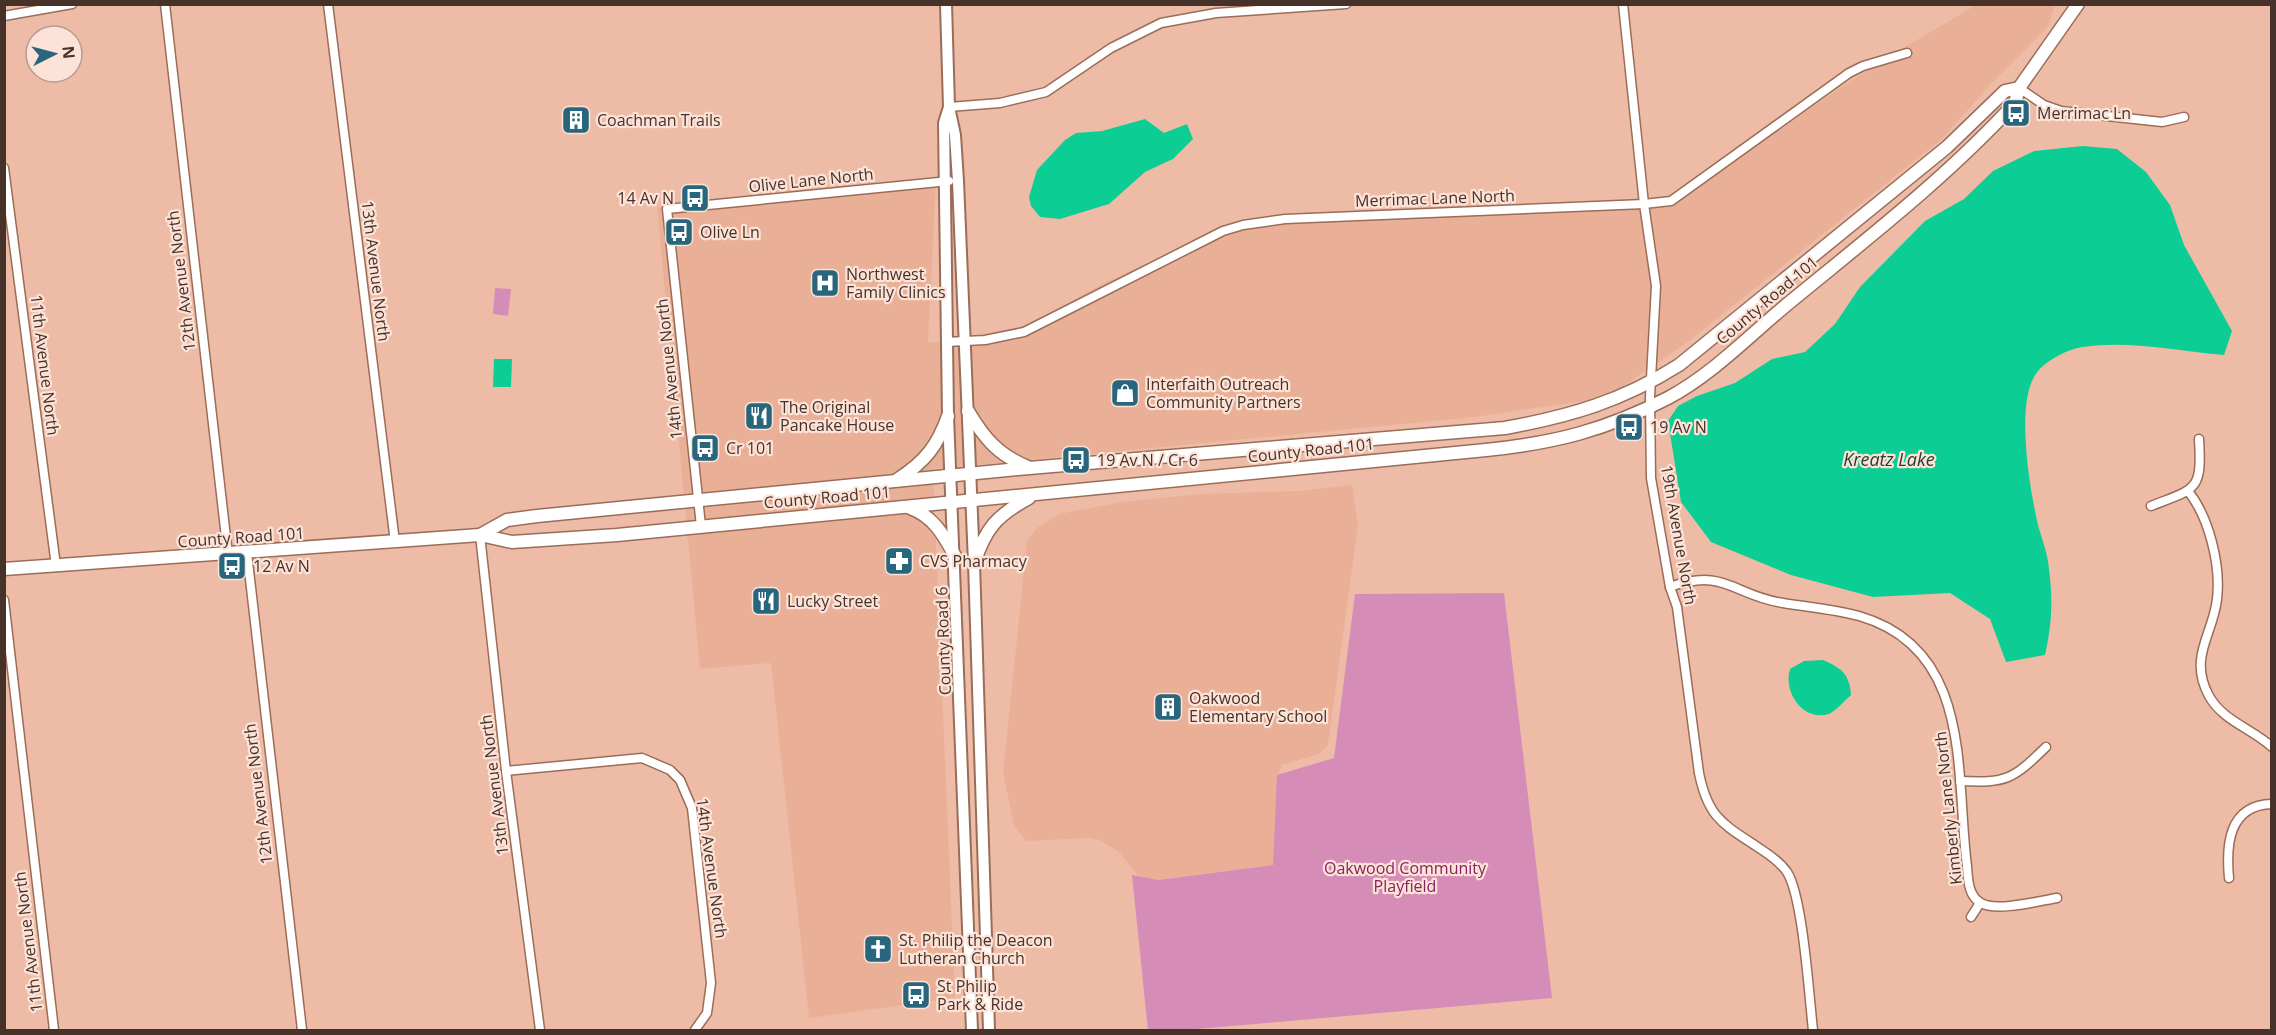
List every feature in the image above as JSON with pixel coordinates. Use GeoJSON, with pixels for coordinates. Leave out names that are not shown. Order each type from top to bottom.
{"type":"FeatureCollection","features":[{"type":"Feature","properties":{"kind":"main road","name":"County Road 6"},"geometry":{"type":"LineString","coordinates":[[945,4],[949,107],[956,135],[971,475],[989,1030]]}},
{"type":"Feature","properties":{"kind":"main road","name":"County Road 101"},"geometry":{"type":"LineString","coordinates":[[4,569],[228,555],[480,535],[512,542],[1035,495],[1531,446],[1578,436],[1669,397],[1710,368],[1948,172],[2015,103],[2019,88],[2078,4]]}},
{"type":"Feature","properties":{"kind":"main road","name":"County Road 101"},"geometry":{"type":"LineString","coordinates":[[480,535],[507,520],[699,499],[1029,468],[1505,428],[1582,412],[1652,382],[1679,365],[1947,147],[1982,116],[2005,91],[2019,88]]}},
{"type":"Feature","properties":{"kind":"main road","name":"County Road 6"},"geometry":{"type":"LineString","coordinates":[[949,107],[944,123],[943,182],[946,342],[972,1030]]}},
{"type":"Feature","properties":{"kind":"main road"},"geometry":{"type":"LineString","coordinates":[[968,411],[993,447],[1010,460],[1029,468]]}},
{"type":"Feature","properties":{"kind":"main road"},"geometry":{"type":"LineString","coordinates":[[894,481],[929,456],[940,438],[948,416]]}},
{"type":"Feature","properties":{"kind":"main road"},"geometry":{"type":"LineString","coordinates":[[974,563],[982,540],[996,519],[1035,495]]}},
{"type":"Feature","properties":{"kind":"main road"},"geometry":{"type":"LineString","coordinates":[[906,506],[922,512],[934,522],[955,556]]}},
{"type":"Feature","properties":{"kind":"street"},"geometry":{"type":"LineString","coordinates":[[4,16],[72,4]]}},
{"type":"Feature","properties":{"kind":"street","name":"12th Avenue North"},"geometry":{"type":"LineString","coordinates":[[165,4],[228,555]]}},
{"type":"Feature","properties":{"kind":"street","name":"13th Avenue North"},"geometry":{"type":"LineString","coordinates":[[328,4],[395,542]]}},
{"type":"Feature","properties":{"kind":"street"},"geometry":{"type":"LineString","coordinates":[[949,107],[1000,103],[1046,92],[1111,48],[1161,23],[1216,13],[1346,4]]}},
{"type":"Feature","properties":{"kind":"street","name":"19th Avenue North"},"geometry":{"type":"LineString","coordinates":[[1623,4],[1644,204],[1656,286],[1650,405],[1650,478],[1677,607],[1699,773],[1705,800],[1721,822],[1780,863],[1794,886],[1813,1030]]}},
{"type":"Feature","properties":{"kind":"street","name":"Merrimac Lane North"},"geometry":{"type":"LineString","coordinates":[[946,342],[985,340],[1024,332],[1204,241],[1243,225],[1294,219],[1671,201],[1850,73],[1863,66],[1907,53]]}},
{"type":"Feature","properties":{"kind":"street"},"geometry":{"type":"LineString","coordinates":[[2019,88],[2044,105],[2061,111],[2162,122],[2184,117]]}},
{"type":"Feature","properties":{"kind":"street","name":"11th Avenue North"},"geometry":{"type":"LineString","coordinates":[[4,168],[56,566]]}},
{"type":"Feature","properties":{"kind":"street","name":"Olive Lane North"},"geometry":{"type":"LineString","coordinates":[[667,209],[958,181]]}},
{"type":"Feature","properties":{"kind":"street","name":"14th Avenue North"},"geometry":{"type":"LineString","coordinates":[[667,209],[701,526]]}},
{"type":"Feature","properties":{"kind":"street"},"geometry":{"type":"LineString","coordinates":[[2151,506],[2188,490],[2198,480],[2201,471],[2199,439]]}},
{"type":"Feature","properties":{"kind":"street"},"geometry":{"type":"LineString","coordinates":[[2188,490],[2208,526],[2217,584],[2214,613],[2202,643],[2200,660],[2202,678],[2208,695],[2218,709],[2271,747]]}},
{"type":"Feature","properties":{"kind":"street","name":"13th Avenue North"},"geometry":{"type":"LineString","coordinates":[[480,535],[506,771],[540,1030]]}},
{"type":"Feature","properties":{"kind":"street","name":"12th Avenue North"},"geometry":{"type":"LineString","coordinates":[[247,553],[302,1030]]}},
{"type":"Feature","properties":{"kind":"street","name":"Kimberly Lane North"},"geometry":{"type":"LineString","coordinates":[[1671,586],[1685,581],[1712,579],[1774,602],[1861,616],[1898,635],[1914,648],[1940,682],[1956,733],[1962,831],[1972,894],[1980,903],[1997,906],[2057,898]]}},
{"type":"Feature","properties":{"kind":"street","name":"11th Avenue North"},"geometry":{"type":"LineString","coordinates":[[4,600],[54,1030]]}},
{"type":"Feature","properties":{"kind":"street"},"geometry":{"type":"LineString","coordinates":[[1960,781],[2002,781],[2022,770],[2046,747]]}},
{"type":"Feature","properties":{"kind":"street","name":"14th Avenue North"},"geometry":{"type":"LineString","coordinates":[[506,771],[642,758],[670,770],[680,780],[692,808],[711,983],[707,1013],[695,1030]]}},
{"type":"Feature","properties":{"kind":"street"},"geometry":{"type":"LineString","coordinates":[[2229,878],[2226,853],[2233,827],[2241,816],[2252,809],[2271,804]]}},
{"type":"Feature","properties":{"kind":"street"},"geometry":{"type":"LineString","coordinates":[[1971,916],[1980,903]]}},
{"type":"Feature","properties":{"kind":"shaded area"},"geometry":{"type":"Polygon","coordinates":[[[1976,5],[2055,5],[2048,27],[1989,86],[1943,138],[1685,344],[1622,387],[1591,400],[1475,417],[933,469],[955,998],[809,1018],[771,663],[700,669],[657,207],[787,202],[936,182],[928,342],[973,342],[1037,321],[1100,285],[1223,229],[1263,220],[1608,206],[1672,197],[1890,56],[1976,5]]]}},
{"type":"Feature","properties":{"kind":"shaded area"},"geometry":{"type":"Polygon","coordinates":[[[1352,485],[1358,525],[1328,745],[1319,754],[1282,765],[1278,775],[1273,865],[1155,880],[1138,876],[1120,853],[1101,841],[1090,838],[1026,841],[1014,826],[1003,773],[1027,541],[1038,527],[1059,514],[1121,502],[1200,494],[1299,491],[1352,485]]]}},
{"type":"Feature","properties":{"kind":"green space"},"geometry":{"type":"Polygon","coordinates":[[[495,288],[511,289],[508,316],[493,314],[495,288]]]}},
{"type":"Feature","properties":{"kind":"green space","name":"Oakwood Community Playfield"},"geometry":{"type":"Polygon","coordinates":[[[1504,593],[1552,998],[1186,1030],[1148,1030],[1132,875],[1158,880],[1273,865],[1277,775],[1334,758],[1355,594],[1504,593]]]}},
{"type":"Feature","properties":{"kind":"water"},"geometry":{"type":"Polygon","coordinates":[[[1145,119],[1164,133],[1187,124],[1193,139],[1173,159],[1145,172],[1109,204],[1060,219],[1040,217],[1031,206],[1029,197],[1037,170],[1065,140],[1076,133],[1102,131],[1145,119]]]}},
{"type":"Feature","properties":{"kind":"water","name":"Kreatz Lake"},"geometry":{"type":"Polygon","coordinates":[[[2083,146],[2117,149],[2146,172],[2170,205],[2184,245],[2232,331],[2224,355],[2136,345],[2100,345],[2070,350],[2043,366],[2034,377],[2029,391],[2025,429],[2031,492],[2050,580],[2050,622],[2045,655],[2006,662],[1990,619],[1950,593],[1873,597],[1791,575],[1711,542],[1681,502],[1668,421],[1678,406],[1697,396],[1735,383],[1772,359],[1805,352],[1835,324],[1860,287],[1925,221],[1964,199],[1993,171],[2034,151],[2083,146]]]}},
{"type":"Feature","properties":{"kind":"water"},"geometry":{"type":"Polygon","coordinates":[[[494,359],[512,359],[511,387],[493,387],[494,359]]]}},
{"type":"Feature","properties":{"kind":"water"},"geometry":{"type":"Polygon","coordinates":[[[1823,660],[1844,673],[1849,682],[1851,695],[1832,713],[1819,715],[1803,709],[1797,703],[1789,686],[1789,678],[1790,669],[1804,661],[1823,660]]]}},
{"type":"Feature","properties":{"kind":"place","name":"Merrimac Ln"},"geometry":{"type":"Point","coordinates":[2016,113]}},
{"type":"Feature","properties":{"kind":"place","name":"Coachman Trails"},"geometry":{"type":"Point","coordinates":[576,120]}},
{"type":"Feature","properties":{"kind":"place","name":"14 Av N"},"geometry":{"type":"Point","coordinates":[695,198]}},
{"type":"Feature","properties":{"kind":"place","name":"Olive Ln"},"geometry":{"type":"Point","coordinates":[679,232]}},
{"type":"Feature","properties":{"kind":"place","name":"Northwest Family Clinics"},"geometry":{"type":"Point","coordinates":[825,283]}},
{"type":"Feature","properties":{"kind":"place","name":"Interfaith Outreach Community Partners"},"geometry":{"type":"Point","coordinates":[1125,393]}},
{"type":"Feature","properties":{"kind":"place","name":"The Original Pancake House"},"geometry":{"type":"Point","coordinates":[759,416]}},
{"type":"Feature","properties":{"kind":"place","name":"19 Av N"},"geometry":{"type":"Point","coordinates":[1629,427]}},
{"type":"Feature","properties":{"kind":"place","name":"Cr 101"},"geometry":{"type":"Point","coordinates":[705,448]}},
{"type":"Feature","properties":{"kind":"place","name":"19 Av N / Cr 6"},"geometry":{"type":"Point","coordinates":[1076,460]}},
{"type":"Feature","properties":{"kind":"place","name":"CVS Pharmacy"},"geometry":{"type":"Point","coordinates":[899,561]}},
{"type":"Feature","properties":{"kind":"place","name":"12 Av N"},"geometry":{"type":"Point","coordinates":[232,566]}},
{"type":"Feature","properties":{"kind":"place","name":"Lucky Street"},"geometry":{"type":"Point","coordinates":[766,601]}},
{"type":"Feature","properties":{"kind":"place","name":"Oakwood Elementary School"},"geometry":{"type":"Point","coordinates":[1168,707]}},
{"type":"Feature","properties":{"kind":"place","name":"St. Philip the Deacon Lutheran Church"},"geometry":{"type":"Point","coordinates":[878,949]}},
{"type":"Feature","properties":{"kind":"place","name":"St Philip Park & Ride"},"geometry":{"type":"Point","coordinates":[916,995]}}]}
